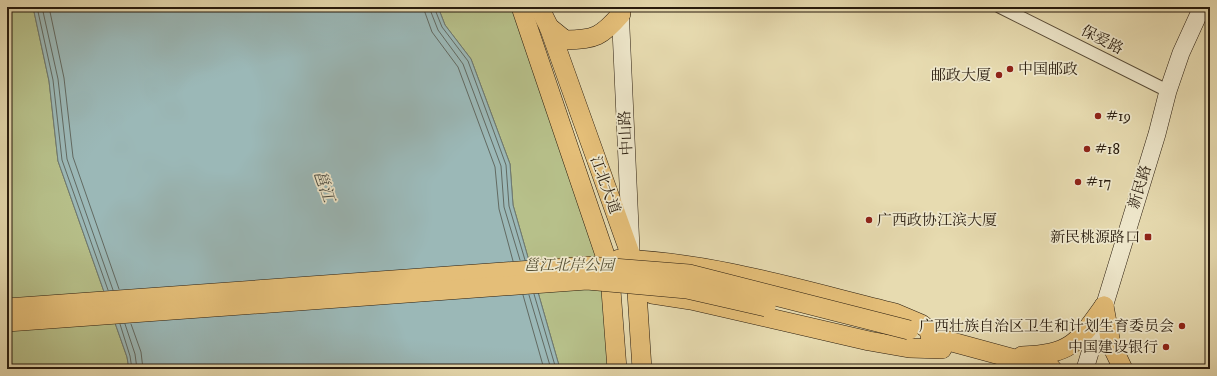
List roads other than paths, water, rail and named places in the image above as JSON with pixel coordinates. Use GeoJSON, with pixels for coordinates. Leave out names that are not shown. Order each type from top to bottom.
{"type":"FeatureCollection","features":[{"type":"Feature","properties":{"kind":"main road","name":"江北大道"},"geometry":{"type":"LineString","coordinates":[[521,7],[606,258],[611,290],[617,369]]}},
{"type":"Feature","properties":{"kind":"main road","name":"江北大道"},"geometry":{"type":"LineString","coordinates":[[539,7],[549,27],[632,259],[637,292],[642,369]]}},
{"type":"Feature","properties":{"kind":"main road","name":"新民路"},"geometry":{"type":"LineString","coordinates":[[1085,369],[1157,134],[1168,92],[1181,53],[1202,7]]}},
{"type":"Feature","properties":{"kind":"main road"},"geometry":{"type":"LineString","coordinates":[[549,27],[565,40],[592,38],[606,31],[620,10]]}},
{"type":"Feature","properties":{"kind":"main road","name":"中山路"},"geometry":{"type":"LineString","coordinates":[[620,10],[632,259]]}},
{"type":"Feature","properties":{"kind":"main road"},"geometry":{"type":"LineString","coordinates":[[606,258],[669,262],[702,267],[895,312],[921,324],[942,344]]}},
{"type":"Feature","properties":{"kind":"main road"},"geometry":{"type":"LineString","coordinates":[[7,308],[587,266],[689,274],[1008,363],[1052,369]]}},
{"type":"Feature","properties":{"kind":"main road"},"geometry":{"type":"LineString","coordinates":[[7,322],[587,280],[687,288],[908,335]]}},
{"type":"Feature","properties":{"kind":"main road"},"geometry":{"type":"LineString","coordinates":[[611,290],[637,292],[691,300],[869,341],[909,348],[942,344]]}},
{"type":"Feature","properties":{"kind":"main road"},"geometry":{"type":"LineString","coordinates":[[1008,363],[1054,352],[1072,345],[1085,332],[1104,306]]}},
{"type":"Feature","properties":{"kind":"main road"},"geometry":{"type":"LineString","coordinates":[[1104,306],[1111,344],[1123,369]]}},
{"type":"Feature","properties":{"kind":"street","name":"保爱路"},"geometry":{"type":"LineString","coordinates":[[1000,7],[1168,92]]}},
{"type":"Feature","properties":{"kind":"water","name":"邕江"},"geometry":{"type":"Polygon","coordinates":[[[33,7],[438,7],[445,25],[471,59],[510,164],[513,205],[560,369],[129,369],[127,357],[58,161],[49,81],[33,7]]]}},
{"type":"Feature","properties":{"kind":"place","name":"中国邮政"},"geometry":{"type":"Point","coordinates":[1010,69]}},
{"type":"Feature","properties":{"kind":"place","name":"邮政大厦"},"geometry":{"type":"Point","coordinates":[999,75]}},
{"type":"Feature","properties":{"kind":"place","name":"#19"},"geometry":{"type":"Point","coordinates":[1098,116]}},
{"type":"Feature","properties":{"kind":"place","name":"#18"},"geometry":{"type":"Point","coordinates":[1087,149]}},
{"type":"Feature","properties":{"kind":"place","name":"#17"},"geometry":{"type":"Point","coordinates":[1078,182]}},
{"type":"Feature","properties":{"kind":"place","name":"广西政协江滨大厦"},"geometry":{"type":"Point","coordinates":[869,220]}},
{"type":"Feature","properties":{"kind":"place","name":"新民桃源路口"},"geometry":{"type":"Point","coordinates":[1148,237]}},
{"type":"Feature","properties":{"kind":"place","name":"广西壮族自治区卫生和计划生育委员会"},"geometry":{"type":"Point","coordinates":[1182,326]}},
{"type":"Feature","properties":{"kind":"place","name":"中国建设银行"},"geometry":{"type":"Point","coordinates":[1166,347]}},
{"type":"Feature","properties":{"kind":"park label","name":"邕江北岸公园"},"geometry":{"type":"Point","coordinates":[569,265]}}]}
